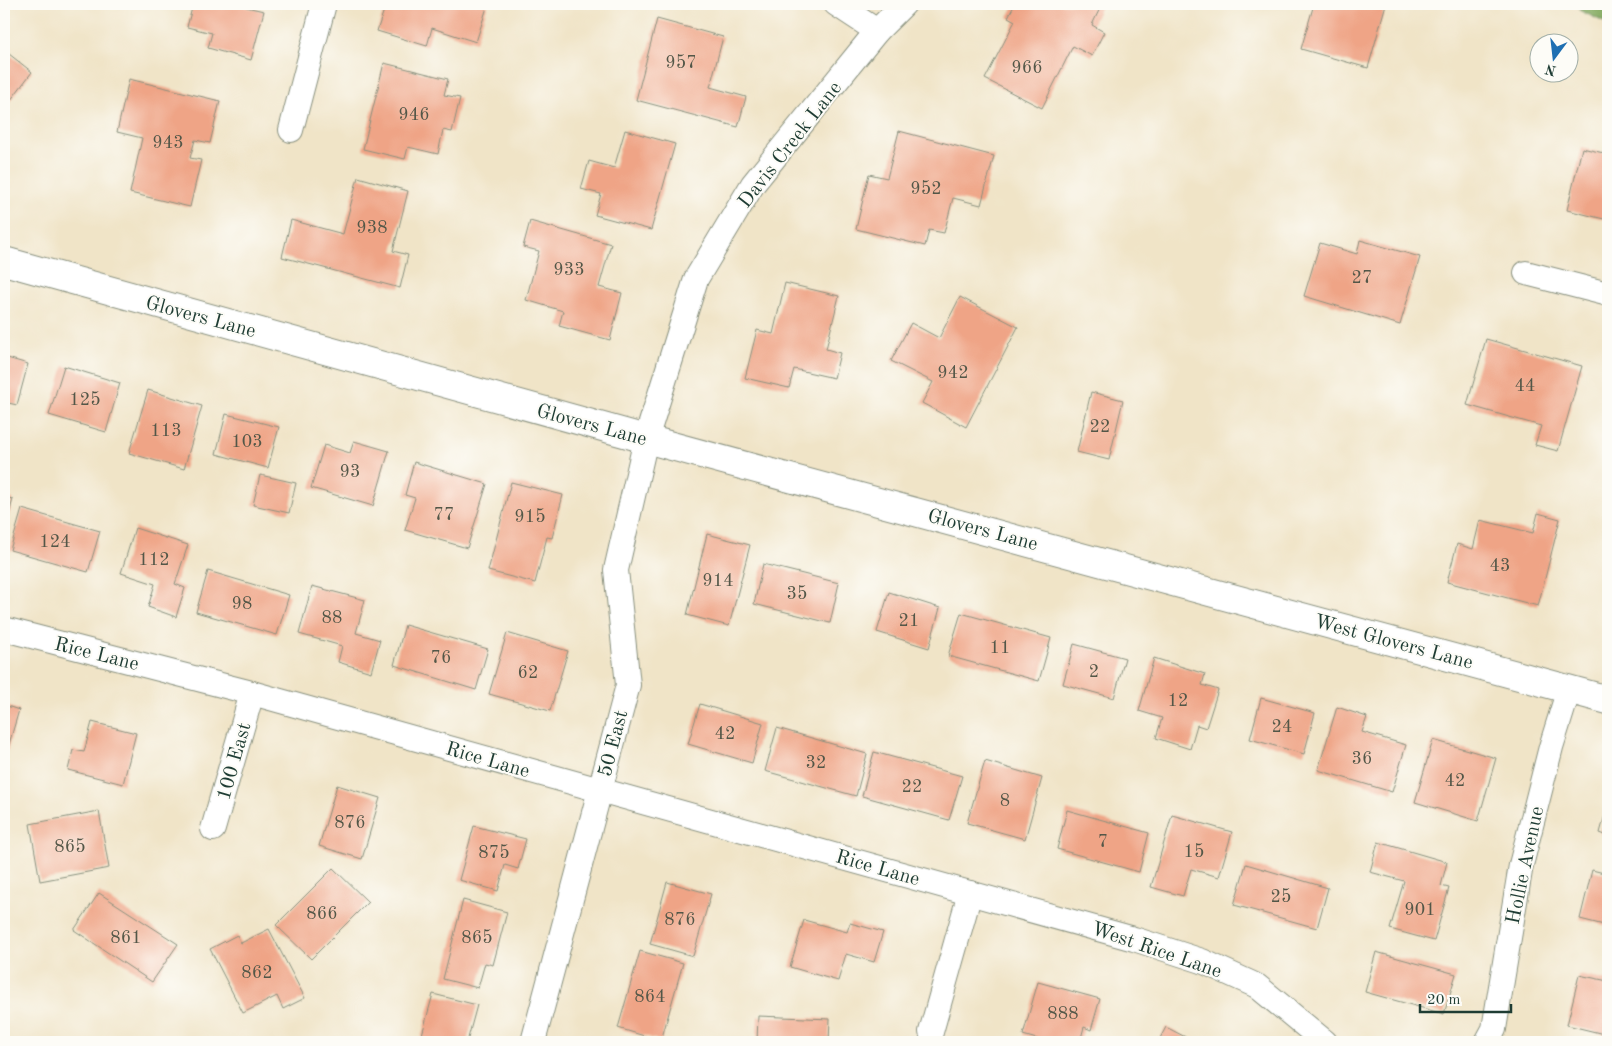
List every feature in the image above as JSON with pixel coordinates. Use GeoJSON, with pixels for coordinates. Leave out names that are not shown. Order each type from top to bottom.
{"type":"FeatureCollection","features":[{"type":"Feature","properties":{"kind":"street"},"geometry":{"type":"LineString","coordinates":[[291,130],[324,4]]}},
{"type":"Feature","properties":{"kind":"street"},"geometry":{"type":"LineString","coordinates":[[836,4],[877,31]]}},
{"type":"Feature","properties":{"kind":"street","name":"Davis Creek Lane"},"geometry":{"type":"LineString","coordinates":[[646,438],[696,279],[753,184],[877,31],[904,4]]}},
{"type":"Feature","properties":{"kind":"street","name":"Glovers Lane"},"geometry":{"type":"LineString","coordinates":[[4,261],[1181,583]]}},
{"type":"Feature","properties":{"kind":"street"},"geometry":{"type":"LineString","coordinates":[[1526,274],[1608,294]]}},
{"type":"Feature","properties":{"kind":"street","name":"50 East"},"geometry":{"type":"LineString","coordinates":[[533,1042],[628,685],[616,570],[646,438]]}},
{"type":"Feature","properties":{"kind":"street","name":"West Glovers Lane"},"geometry":{"type":"LineString","coordinates":[[1181,583],[1608,700]]}},
{"type":"Feature","properties":{"kind":"street","name":"Rice Lane"},"geometry":{"type":"LineString","coordinates":[[4,629],[252,693],[970,893]]}},
{"type":"Feature","properties":{"kind":"street","name":"Hollie Avenue"},"geometry":{"type":"LineString","coordinates":[[1487,1042],[1494,1029],[1520,865],[1551,747],[1569,689]]}},
{"type":"Feature","properties":{"kind":"street","name":"100 East"},"geometry":{"type":"LineString","coordinates":[[214,829],[252,693]]}},
{"type":"Feature","properties":{"kind":"street"},"geometry":{"type":"LineString","coordinates":[[931,1032],[970,893]]}},
{"type":"Feature","properties":{"kind":"street","name":"West Rice Lane"},"geometry":{"type":"LineString","coordinates":[[970,893],[1134,939],[1202,961],[1257,986],[1325,1042]]}},
{"type":"Feature","properties":{"kind":"green space"},"geometry":{"type":"Polygon","coordinates":[[[1580,4],[1608,4],[1608,24],[1579,10],[1580,4]]]}},
{"type":"Feature","properties":{"kind":"building"},"geometry":{"type":"Polygon","coordinates":[[[193,4],[247,4],[246,7],[264,11],[251,60],[208,48],[212,33],[187,27],[193,4]]]}},
{"type":"Feature","properties":{"kind":"building"},"geometry":{"type":"Polygon","coordinates":[[[386,4],[488,4],[476,42],[432,28],[427,46],[377,31],[386,4]]]}},
{"type":"Feature","properties":{"kind":"building"},"geometry":{"type":"Polygon","coordinates":[[[1015,4],[1102,4],[1092,25],[1104,32],[1092,56],[1073,46],[1042,108],[985,79],[1015,21],[1008,17],[1015,4]]]}},
{"type":"Feature","properties":{"kind":"building"},"geometry":{"type":"Polygon","coordinates":[[[1314,4],[1386,4],[1368,68],[1301,49],[1314,4]]]}},
{"type":"Feature","properties":{"kind":"building"},"geometry":{"type":"Polygon","coordinates":[[[657,19],[723,37],[710,87],[746,97],[738,127],[636,100],[657,19]]]}},
{"type":"Feature","properties":{"kind":"building"},"geometry":{"type":"Polygon","coordinates":[[[4,50],[32,72],[4,109],[4,50]]]}},
{"type":"Feature","properties":{"kind":"building"},"geometry":{"type":"Polygon","coordinates":[[[384,63],[448,79],[444,95],[460,98],[452,132],[443,130],[438,154],[408,147],[405,159],[363,149],[384,63]]]}},
{"type":"Feature","properties":{"kind":"building"},"geometry":{"type":"Polygon","coordinates":[[[129,79],[220,101],[210,143],[195,140],[190,158],[201,160],[190,207],[130,193],[142,138],[117,132],[129,79]]]}},
{"type":"Feature","properties":{"kind":"building"},"geometry":{"type":"Polygon","coordinates":[[[625,130],[675,144],[651,230],[595,215],[601,194],[581,189],[589,161],[614,168],[625,130]]]}},
{"type":"Feature","properties":{"kind":"building"},"geometry":{"type":"Polygon","coordinates":[[[899,131],[994,156],[981,205],[953,198],[944,233],[929,230],[925,246],[856,229],[869,174],[887,178],[899,131]]]}},
{"type":"Feature","properties":{"kind":"building"},"geometry":{"type":"Polygon","coordinates":[[[1582,148],[1608,154],[1608,220],[1567,210],[1582,148]]]}},
{"type":"Feature","properties":{"kind":"building"},"geometry":{"type":"Polygon","coordinates":[[[358,177],[408,191],[393,251],[408,255],[400,288],[282,257],[291,220],[343,234],[358,177]]]}},
{"type":"Feature","properties":{"kind":"building"},"geometry":{"type":"Polygon","coordinates":[[[530,221],[611,244],[599,287],[622,293],[610,340],[559,326],[563,311],[526,300],[539,251],[523,247],[530,221]]]}},
{"type":"Feature","properties":{"kind":"building"},"geometry":{"type":"Polygon","coordinates":[[[1360,240],[1420,257],[1400,325],[1304,296],[1320,243],[1357,254],[1360,240]]]}},
{"type":"Feature","properties":{"kind":"building"},"geometry":{"type":"Polygon","coordinates":[[[785,283],[839,296],[826,349],[840,353],[834,378],[794,369],[789,388],[745,378],[757,330],[773,334],[785,283]]]}},
{"type":"Feature","properties":{"kind":"building"},"geometry":{"type":"Polygon","coordinates":[[[960,297],[1018,327],[966,427],[922,403],[933,382],[891,361],[911,323],[939,338],[960,297]]]}},
{"type":"Feature","properties":{"kind":"building"},"geometry":{"type":"Polygon","coordinates":[[[1486,339],[1582,366],[1558,451],[1535,445],[1541,426],[1467,405],[1486,339]]]}},
{"type":"Feature","properties":{"kind":"building"},"geometry":{"type":"Polygon","coordinates":[[[4,357],[28,364],[17,405],[4,402],[4,357]]]}},
{"type":"Feature","properties":{"kind":"building"},"geometry":{"type":"Polygon","coordinates":[[[64,366],[120,383],[106,432],[49,415],[64,366]]]}},
{"type":"Feature","properties":{"kind":"building"},"geometry":{"type":"Polygon","coordinates":[[[148,390],[202,406],[184,469],[129,453],[148,390]]]}},
{"type":"Feature","properties":{"kind":"building"},"geometry":{"type":"Polygon","coordinates":[[[1091,392],[1123,400],[1109,460],[1077,452],[1091,392]]]}},
{"type":"Feature","properties":{"kind":"building"},"geometry":{"type":"Polygon","coordinates":[[[226,414],[279,427],[268,468],[216,454],[226,414]]]}},
{"type":"Feature","properties":{"kind":"building"},"geometry":{"type":"Polygon","coordinates":[[[354,441],[389,451],[373,506],[311,488],[324,445],[350,453],[354,441]]]}},
{"type":"Feature","properties":{"kind":"building"},"geometry":{"type":"Polygon","coordinates":[[[414,462],[487,484],[467,548],[405,530],[415,498],[405,495],[414,462]]]}},
{"type":"Feature","properties":{"kind":"building"},"geometry":{"type":"Polygon","coordinates":[[[260,475],[296,483],[289,513],[253,505],[260,475]]]}},
{"type":"Feature","properties":{"kind":"building"},"geometry":{"type":"Polygon","coordinates":[[[511,482],[563,495],[552,538],[547,537],[535,583],[488,571],[511,482]]]}},
{"type":"Feature","properties":{"kind":"building"},"geometry":{"type":"Polygon","coordinates":[[[4,497],[13,499],[4,534],[4,497]]]}},
{"type":"Feature","properties":{"kind":"building"},"geometry":{"type":"Polygon","coordinates":[[[22,509],[100,531],[88,572],[10,550],[22,509]]]}},
{"type":"Feature","properties":{"kind":"building"},"geometry":{"type":"Polygon","coordinates":[[[1538,513],[1560,519],[1538,606],[1447,582],[1457,544],[1473,549],[1480,520],[1533,533],[1538,513]]]}},
{"type":"Feature","properties":{"kind":"building"},"geometry":{"type":"Polygon","coordinates":[[[135,528],[188,545],[175,584],[185,588],[176,617],[148,607],[155,584],[121,573],[135,528]]]}},
{"type":"Feature","properties":{"kind":"building"},"geometry":{"type":"Polygon","coordinates":[[[707,534],[750,545],[729,626],[687,615],[707,534]]]}},
{"type":"Feature","properties":{"kind":"building"},"geometry":{"type":"Polygon","coordinates":[[[763,564],[839,583],[830,623],[754,604],[763,564]]]}},
{"type":"Feature","properties":{"kind":"building"},"geometry":{"type":"Polygon","coordinates":[[[208,571],[289,595],[277,635],[196,612],[208,571]]]}},
{"type":"Feature","properties":{"kind":"building"},"geometry":{"type":"Polygon","coordinates":[[[312,586],[365,600],[356,633],[380,640],[371,672],[338,662],[342,646],[299,634],[312,586]]]}},
{"type":"Feature","properties":{"kind":"building"},"geometry":{"type":"Polygon","coordinates":[[[889,592],[940,608],[929,648],[877,632],[889,592]]]}},
{"type":"Feature","properties":{"kind":"building"},"geometry":{"type":"Polygon","coordinates":[[[961,613],[1051,638],[1039,681],[948,656],[961,613]]]}},
{"type":"Feature","properties":{"kind":"building"},"geometry":{"type":"Polygon","coordinates":[[[405,625],[488,649],[476,690],[394,665],[405,625]]]}},
{"type":"Feature","properties":{"kind":"building"},"geometry":{"type":"Polygon","coordinates":[[[507,633],[568,651],[550,711],[489,694],[507,633]]]}},
{"type":"Feature","properties":{"kind":"building"},"geometry":{"type":"Polygon","coordinates":[[[1074,644],[1125,658],[1114,698],[1063,684],[1074,644]]]}},
{"type":"Feature","properties":{"kind":"building"},"geometry":{"type":"Polygon","coordinates":[[[1154,658],[1205,674],[1202,685],[1218,690],[1206,728],[1197,725],[1190,749],[1156,738],[1162,718],[1139,711],[1154,658]]]}},
{"type":"Feature","properties":{"kind":"building"},"geometry":{"type":"Polygon","coordinates":[[[1261,698],[1315,713],[1304,754],[1250,739],[1261,698]]]}},
{"type":"Feature","properties":{"kind":"building"},"geometry":{"type":"Polygon","coordinates":[[[700,704],[763,723],[752,763],[688,744],[700,704]]]}},
{"type":"Feature","properties":{"kind":"building"},"geometry":{"type":"Polygon","coordinates":[[[4,705],[19,710],[7,751],[4,750],[4,705]]]}},
{"type":"Feature","properties":{"kind":"building"},"geometry":{"type":"Polygon","coordinates":[[[1337,707],[1367,717],[1362,732],[1406,745],[1392,792],[1318,770],[1337,707]]]}},
{"type":"Feature","properties":{"kind":"building"},"geometry":{"type":"Polygon","coordinates":[[[92,722],[136,733],[123,784],[68,770],[73,750],[84,752],[92,722]]]}},
{"type":"Feature","properties":{"kind":"building"},"geometry":{"type":"Polygon","coordinates":[[[777,728],[867,754],[856,796],[765,771],[777,728]]]}},
{"type":"Feature","properties":{"kind":"building"},"geometry":{"type":"Polygon","coordinates":[[[1433,740],[1496,758],[1478,821],[1415,802],[1433,740]]]}},
{"type":"Feature","properties":{"kind":"building"},"geometry":{"type":"Polygon","coordinates":[[[874,752],[962,776],[949,820],[862,796],[874,752]]]}},
{"type":"Feature","properties":{"kind":"building"},"geometry":{"type":"Polygon","coordinates":[[[985,761],[1042,778],[1025,839],[967,823],[985,761]]]}},
{"type":"Feature","properties":{"kind":"building"},"geometry":{"type":"Polygon","coordinates":[[[337,785],[380,798],[362,859],[319,846],[337,785]]]}},
{"type":"Feature","properties":{"kind":"building"},"geometry":{"type":"Polygon","coordinates":[[[1608,804],[1608,836],[1600,833],[1608,804]]]}},
{"type":"Feature","properties":{"kind":"building"},"geometry":{"type":"Polygon","coordinates":[[[1067,810],[1149,833],[1139,872],[1057,849],[1067,810]]]}},
{"type":"Feature","properties":{"kind":"building"},"geometry":{"type":"Polygon","coordinates":[[[99,811],[109,868],[40,881],[30,824],[99,811]]]}},
{"type":"Feature","properties":{"kind":"building"},"geometry":{"type":"Polygon","coordinates":[[[1172,815],[1232,832],[1219,877],[1191,869],[1183,896],[1151,887],[1172,815]]]}},
{"type":"Feature","properties":{"kind":"building"},"geometry":{"type":"Polygon","coordinates":[[[474,826],[526,839],[518,869],[505,865],[498,891],[459,880],[474,826]]]}},
{"type":"Feature","properties":{"kind":"building"},"geometry":{"type":"Polygon","coordinates":[[[1378,842],[1447,862],[1441,886],[1449,888],[1434,941],[1390,929],[1404,881],[1370,872],[1378,842]]]}},
{"type":"Feature","properties":{"kind":"building"},"geometry":{"type":"Polygon","coordinates":[[[1246,864],[1328,888],[1317,928],[1234,905],[1246,864]]]}},
{"type":"Feature","properties":{"kind":"building"},"geometry":{"type":"Polygon","coordinates":[[[333,868],[368,902],[311,959],[276,925],[333,868]]]}},
{"type":"Feature","properties":{"kind":"building"},"geometry":{"type":"Polygon","coordinates":[[[1592,870],[1608,874],[1608,926],[1580,919],[1592,870]]]}},
{"type":"Feature","properties":{"kind":"building"},"geometry":{"type":"Polygon","coordinates":[[[667,882],[711,894],[693,956],[650,944],[667,882]]]}},
{"type":"Feature","properties":{"kind":"building"},"geometry":{"type":"Polygon","coordinates":[[[99,893],[178,944],[152,982],[74,930],[99,893]]]}},
{"type":"Feature","properties":{"kind":"building"},"geometry":{"type":"Polygon","coordinates":[[[463,900],[507,912],[493,965],[485,963],[478,988],[443,979],[463,900]]]}},
{"type":"Feature","properties":{"kind":"building"},"geometry":{"type":"Polygon","coordinates":[[[804,920],[847,932],[850,923],[883,932],[874,962],[846,954],[838,981],[790,967],[804,920]]]}},
{"type":"Feature","properties":{"kind":"building"},"geometry":{"type":"Polygon","coordinates":[[[269,929],[305,998],[283,1009],[277,996],[243,1013],[210,949],[237,935],[241,943],[269,929]]]}},
{"type":"Feature","properties":{"kind":"building"},"geometry":{"type":"Polygon","coordinates":[[[640,951],[683,963],[661,1041],[618,1028],[640,951]]]}},
{"type":"Feature","properties":{"kind":"building"},"geometry":{"type":"Polygon","coordinates":[[[1376,952],[1456,974],[1444,1014],[1365,992],[1376,952]]]}},
{"type":"Feature","properties":{"kind":"building"},"geometry":{"type":"Polygon","coordinates":[[[1579,975],[1608,981],[1608,1035],[1567,1025],[1579,975]]]}},
{"type":"Feature","properties":{"kind":"building"},"geometry":{"type":"Polygon","coordinates":[[[1038,982],[1100,999],[1091,1030],[1084,1027],[1080,1042],[1047,1042],[1023,1035],[1038,982]]]}},
{"type":"Feature","properties":{"kind":"building"},"geometry":{"type":"Polygon","coordinates":[[[433,994],[477,1005],[467,1042],[420,1042],[433,994]]]}},
{"type":"Feature","properties":{"kind":"building"},"geometry":{"type":"Polygon","coordinates":[[[758,1016],[830,1019],[829,1042],[757,1042],[758,1016]]]}},
{"type":"Feature","properties":{"kind":"building"},"geometry":{"type":"Polygon","coordinates":[[[1166,1027],[1195,1042],[1158,1042],[1166,1027]]]}}]}
